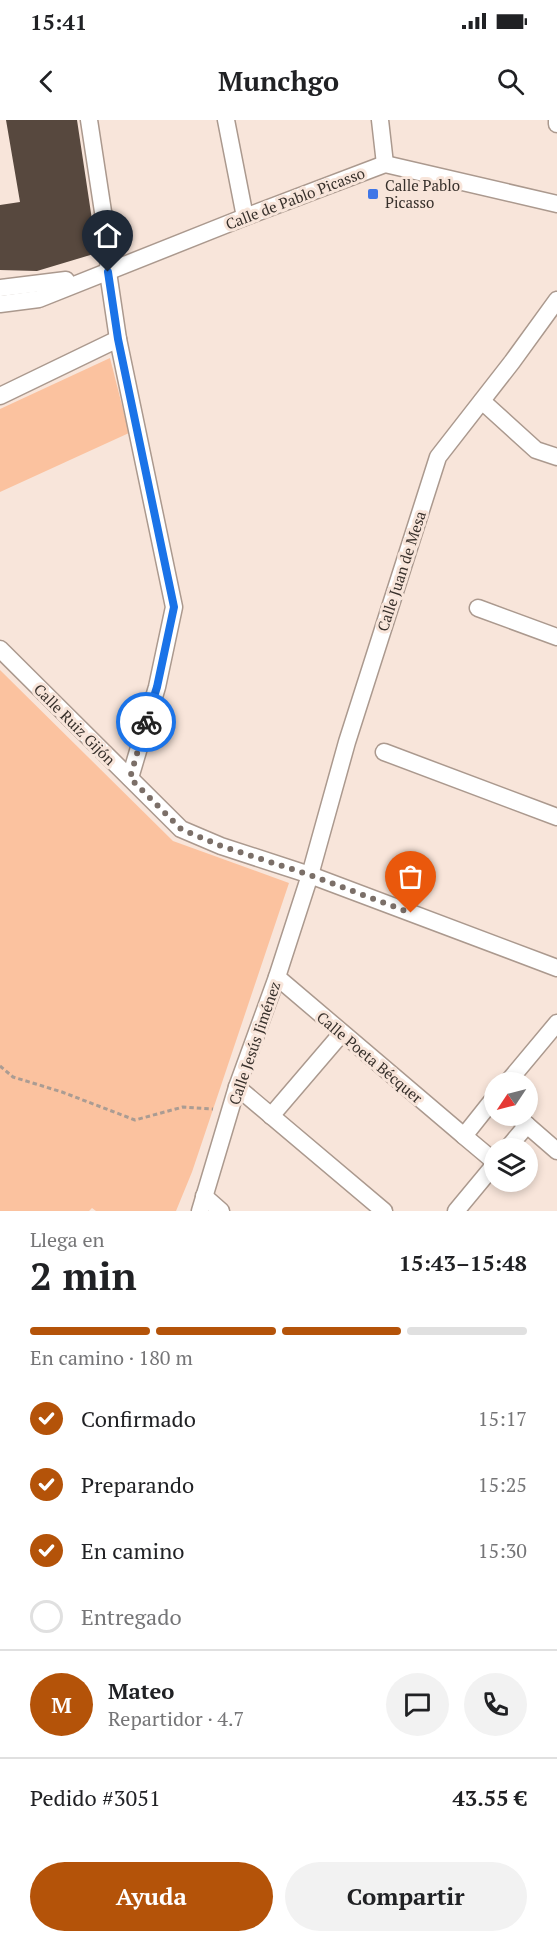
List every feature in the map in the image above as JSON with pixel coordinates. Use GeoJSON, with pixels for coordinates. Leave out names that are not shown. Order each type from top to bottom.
{"type":"FeatureCollection","features":[{"type":"Feature","properties":{"kind":"street"},"geometry":{"type":"LineString","coordinates":[[88,120],[109,251],[108,272],[118,339],[174,607],[157,687],[130,778]]}},
{"type":"Feature","properties":{"kind":"street"},"geometry":{"type":"LineString","coordinates":[[226,120],[244,217]]}},
{"type":"Feature","properties":{"kind":"street"},"geometry":{"type":"LineString","coordinates":[[380,120],[385,164]]}},
{"type":"Feature","properties":{"kind":"street","name":"Calle de Pablo Picasso"},"geometry":{"type":"LineString","coordinates":[[0,304],[39,298],[385,164],[557,204]]}},
{"type":"Feature","properties":{"kind":"street","name":"Calle de Pablo Picasso"},"geometry":{"type":"LineString","coordinates":[[0,288],[47,284],[108,272]]}},
{"type":"Feature","properties":{"kind":"street","name":"Calle Juan de Mesa"},"geometry":{"type":"LineString","coordinates":[[310,875],[347,742],[438,457],[557,300]]}},
{"type":"Feature","properties":{"kind":"street"},"geometry":{"type":"LineString","coordinates":[[0,396],[118,339]]}},
{"type":"Feature","properties":{"kind":"street"},"geometry":{"type":"LineString","coordinates":[[482,401],[536,450],[557,457]]}},
{"type":"Feature","properties":{"kind":"street"},"geometry":{"type":"LineString","coordinates":[[478,608],[557,637]]}},
{"type":"Feature","properties":{"kind":"street","name":"Calle Ruiz Gijón"},"geometry":{"type":"LineString","coordinates":[[0,649],[181,829],[221,846],[310,875],[557,968]]}},
{"type":"Feature","properties":{"kind":"street"},"geometry":{"type":"LineString","coordinates":[[384,752],[557,817]]}},
{"type":"Feature","properties":{"kind":"street","name":"Calle Jesús Jiménez"},"geometry":{"type":"LineString","coordinates":[[202,1203],[237,1087],[277,977],[310,875]]}},
{"type":"Feature","properties":{"kind":"street","name":"Calle Poeta Bécquer"},"geometry":{"type":"LineString","coordinates":[[277,977],[484,1153]]}},
{"type":"Feature","properties":{"kind":"street"},"geometry":{"type":"LineString","coordinates":[[516,1072],[557,1023]]}},
{"type":"Feature","properties":{"kind":"street"},"geometry":{"type":"LineString","coordinates":[[271,1116],[342,1033]]}},
{"type":"Feature","properties":{"kind":"street"},"geometry":{"type":"LineString","coordinates":[[237,1087],[384,1211]]}},
{"type":"Feature","properties":{"kind":"street"},"geometry":{"type":"LineString","coordinates":[[464,1136],[484,1111]]}},
{"type":"Feature","properties":{"kind":"street"},"geometry":{"type":"LineString","coordinates":[[529,1126],[557,1150]]}},
{"type":"Feature","properties":{"kind":"street"},"geometry":{"type":"LineString","coordinates":[[456,1211],[484,1177]]}},
{"type":"Feature","properties":{"kind":"street"},"geometry":{"type":"LineString","coordinates":[[202,1203],[221,1211]]}},
{"type":"Feature","properties":{"kind":"path"},"geometry":{"type":"LineString","coordinates":[[0,1066],[13,1077],[62,1092],[135,1120],[183,1107],[230,1110]]}},
{"type":"Feature","properties":{"kind":"shaded area"},"geometry":{"type":"Polygon","coordinates":[[[110,358],[129,433],[0,492],[0,409],[110,358]]]}},
{"type":"Feature","properties":{"kind":"shaded area"},"geometry":{"type":"Polygon","coordinates":[[[0,670],[173,841],[289,883],[192,1172],[176,1211],[96,1211],[92,1208],[89,1211],[0,1211],[0,670]]]}},
{"type":"Feature","properties":{"kind":"building"},"geometry":{"type":"Polygon","coordinates":[[[6,120],[77,120],[97,253],[37,271],[0,270],[0,205],[20,202],[6,120]]]}},
{"type":"Feature","properties":{"kind":"way so far"},"geometry":{"type":"LineString","coordinates":[[146,722],[130,778],[181,829],[221,846],[310,875],[411,913]]}},
{"type":"Feature","properties":{"kind":"place","name":"Calle Pablo Picasso"},"geometry":{"type":"Point","coordinates":[373,194]}},
{"type":"Feature","properties":{"kind":"route"},"geometry":{"type":"LineString","coordinates":[[108,272],[118,339],[174,607],[157,687],[146,722]]}}]}
